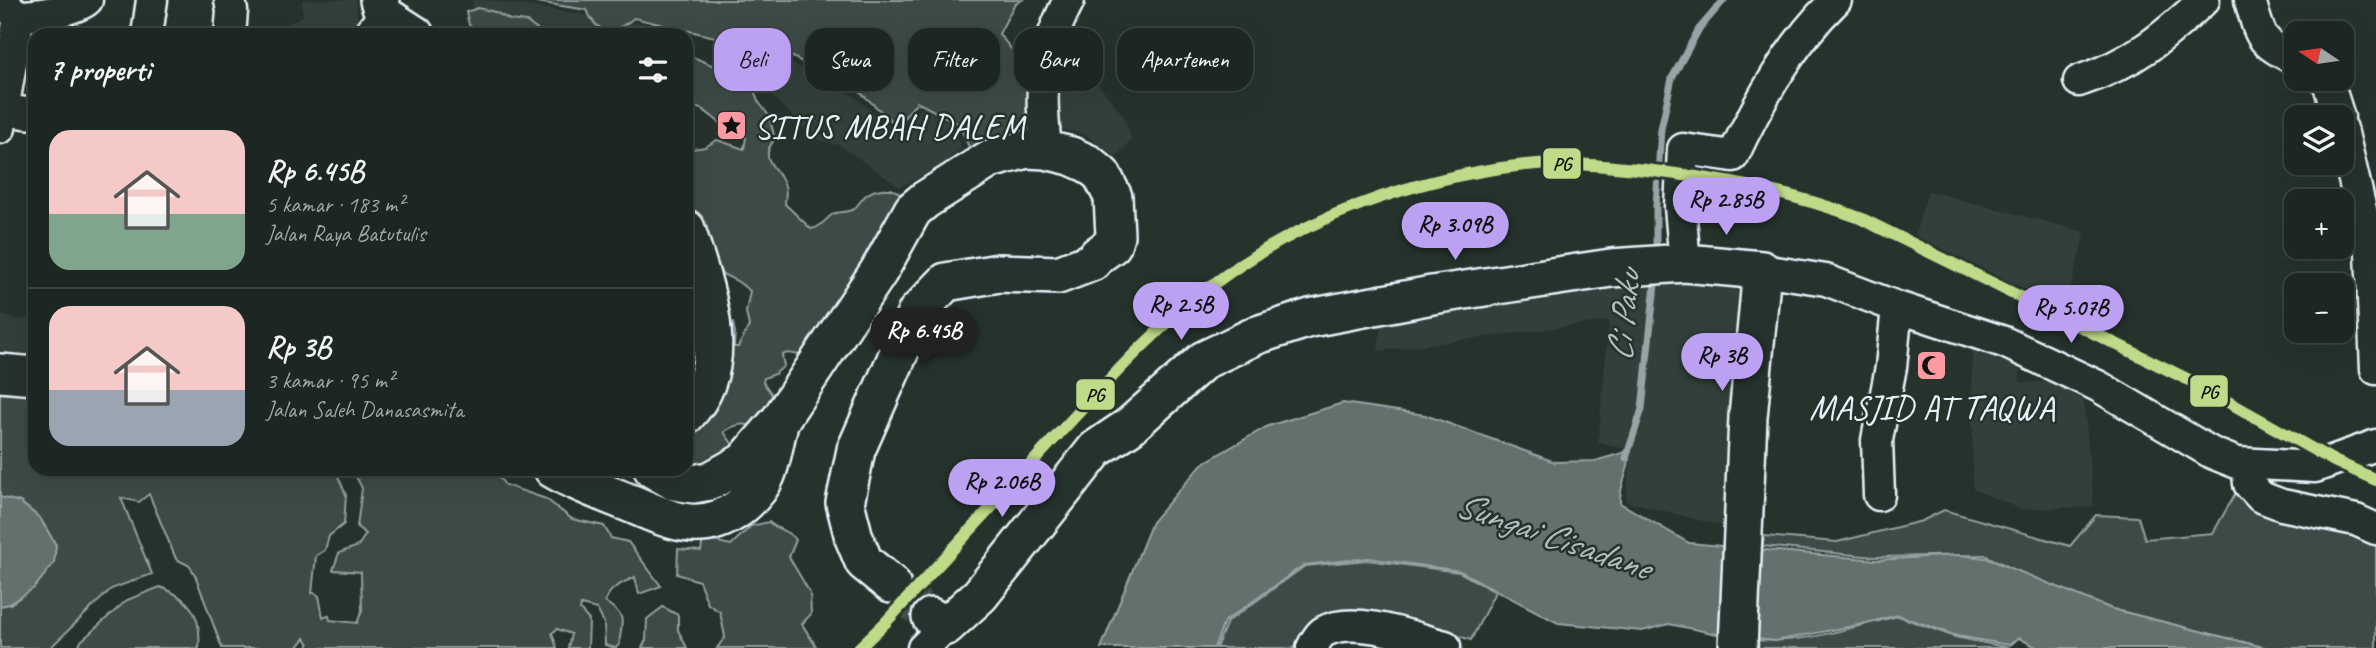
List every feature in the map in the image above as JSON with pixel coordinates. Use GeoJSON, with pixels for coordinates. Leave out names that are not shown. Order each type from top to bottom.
{"type":"FeatureCollection","features":[{"type":"Feature","properties":{"kind":"main road"},"geometry":{"type":"LineString","coordinates":[[377,17],[400,28]]}},
{"type":"Feature","properties":{"kind":"main road"},"geometry":{"type":"LineString","coordinates":[[665,476],[674,481],[693,484],[710,481],[744,462],[780,420],[879,271],[914,210],[990,159],[1027,149],[1071,156],[1088,164],[1102,175],[1113,197],[1115,234],[1112,245],[1092,262],[1058,275],[999,273],[946,282],[917,312],[856,450],[845,503],[854,538],[864,562],[891,584]]}},
{"type":"Feature","properties":{"kind":"main road"},"geometry":{"type":"LineString","coordinates":[[693,253],[712,317],[712,365],[693,408]]}},
{"type":"Feature","properties":{"kind":"main road"},"geometry":{"type":"LineString","coordinates":[[933,630],[980,595],[1097,449],[1130,426],[1204,360],[1257,335],[1310,318],[1432,295],[1611,268],[1685,264],[1762,270],[1748,417],[1738,648]]}},
{"type":"Feature","properties":{"kind":"main road"},"geometry":{"type":"LineString","coordinates":[[0,373],[28,375]]}},
{"type":"Feature","properties":{"kind":"main road"},"geometry":{"type":"LineString","coordinates":[[566,476],[682,523],[704,524],[719,520],[750,500],[766,477],[780,420]]}},
{"type":"Feature","properties":{"kind":"street"},"geometry":{"type":"LineString","coordinates":[[28,114],[1,116],[9,9],[39,16],[81,6],[87,0]]}},
{"type":"Feature","properties":{"kind":"street"},"geometry":{"type":"LineString","coordinates":[[147,28],[152,0]]}},
{"type":"Feature","properties":{"kind":"street"},"geometry":{"type":"LineString","coordinates":[[230,0],[231,28]]}},
{"type":"Feature","properties":{"kind":"street"},"geometry":{"type":"LineString","coordinates":[[1046,150],[1042,76],[1047,52],[1069,0]]}},
{"type":"Feature","properties":{"kind":"street"},"geometry":{"type":"LineString","coordinates":[[1685,264],[1680,207],[1684,149],[1733,156],[1776,77],[1814,23],[1836,0]]}},
{"type":"Feature","properties":{"kind":"street"},"geometry":{"type":"LineString","coordinates":[[2079,81],[2108,72],[2144,51],[2204,0]]}},
{"type":"Feature","properties":{"kind":"street"},"geometry":{"type":"LineString","coordinates":[[2250,0],[2259,34],[2264,42],[2284,53]]}},
{"type":"Feature","properties":{"kind":"street"},"geometry":{"type":"LineString","coordinates":[[2354,175],[2374,251],[2376,369]]}},
{"type":"Feature","properties":{"kind":"street"},"geometry":{"type":"LineString","coordinates":[[1762,270],[1826,280],[1897,307],[2004,342],[2098,386],[2212,453],[2247,465],[2315,467],[2376,445]]}},
{"type":"Feature","properties":{"kind":"street"},"geometry":{"type":"LineString","coordinates":[[1879,495],[1877,440],[1891,367],[1897,307]]}},
{"type":"Feature","properties":{"kind":"street"},"geometry":{"type":"LineString","coordinates":[[2247,465],[2249,484],[2261,497],[2294,508],[2356,520],[2376,529]]}},
{"type":"Feature","properties":{"kind":"street"},"geometry":{"type":"LineString","coordinates":[[1312,648],[1325,631],[1338,626],[1382,629],[1446,647]]}},
{"type":"Feature","properties":{"kind":"shaded area"},"geometry":{"type":"Polygon","coordinates":[[[302,0],[356,0],[358,28],[286,28],[286,25],[303,16],[302,0]]]}},
{"type":"Feature","properties":{"kind":"shaded area"},"geometry":{"type":"Polygon","coordinates":[[[472,0],[487,0],[646,24],[645,28],[522,28],[474,13],[472,0]]]}},
{"type":"Feature","properties":{"kind":"shaded area"},"geometry":{"type":"Polygon","coordinates":[[[524,0],[1022,0],[1014,5],[1000,32],[1000,28],[908,28],[908,91],[1000,91],[1000,35],[1014,53],[1014,91],[1041,91],[1044,126],[969,147],[959,124],[917,102],[897,126],[858,91],[894,91],[894,28],[805,28],[805,63],[791,56],[791,28],[714,28],[714,37],[693,32],[693,28],[677,28],[634,18],[618,28],[600,28],[587,10],[524,0]]]}},
{"type":"Feature","properties":{"kind":"shaded area"},"geometry":{"type":"Polygon","coordinates":[[[478,8],[495,12],[510,20],[527,22],[535,28],[472,28],[466,12],[478,8]]]}},
{"type":"Feature","properties":{"kind":"shaded area"},"geometry":{"type":"Polygon","coordinates":[[[693,57],[714,66],[714,91],[754,91],[769,116],[775,139],[768,159],[785,186],[785,204],[811,229],[833,214],[854,209],[865,196],[875,191],[891,189],[903,198],[818,358],[788,353],[782,355],[784,366],[775,374],[764,378],[763,382],[778,403],[760,427],[741,425],[724,432],[740,455],[693,467],[693,375],[711,364],[693,349],[693,316],[696,311],[693,308],[693,293],[723,323],[733,323],[734,347],[738,347],[749,326],[746,312],[750,291],[737,281],[700,263],[693,244],[693,149],[705,147],[717,140],[744,149],[746,138],[736,126],[721,123],[706,112],[693,107],[693,57]]]}},
{"type":"Feature","properties":{"kind":"shaded area"},"geometry":{"type":"Polygon","coordinates":[[[791,63],[805,70],[805,91],[845,91],[899,135],[923,106],[952,125],[962,148],[941,166],[900,187],[839,145],[816,139],[771,95],[772,91],[791,91],[791,63]]]}},
{"type":"Feature","properties":{"kind":"shaded area"},"geometry":{"type":"Polygon","coordinates":[[[1103,90],[1124,116],[1131,139],[1117,157],[1086,135],[1068,130],[1049,130],[1050,91],[1103,90]]]}},
{"type":"Feature","properties":{"kind":"shaded area"},"geometry":{"type":"Polygon","coordinates":[[[1928,191],[2085,232],[2063,319],[1913,242],[1928,191]]]}},
{"type":"Feature","properties":{"kind":"shaded area"},"geometry":{"type":"Polygon","coordinates":[[[1612,276],[1751,281],[1726,527],[1626,501],[1631,450],[1598,443],[1609,321],[1378,351],[1382,317],[1612,276]]]}},
{"type":"Feature","properties":{"kind":"shaded area"},"geometry":{"type":"Polygon","coordinates":[[[0,315],[18,320],[28,319],[28,375],[0,371],[0,315]]]}},
{"type":"Feature","properties":{"kind":"shaded area"},"geometry":{"type":"Polygon","coordinates":[[[1972,350],[2019,367],[2020,382],[2082,383],[2094,507],[2021,509],[1973,489],[1972,350]]]}},
{"type":"Feature","properties":{"kind":"shaded area"},"geometry":{"type":"Polygon","coordinates":[[[28,376],[28,476],[338,476],[346,495],[344,524],[329,536],[325,550],[316,556],[312,593],[319,596],[323,617],[329,616],[330,620],[357,623],[362,611],[361,572],[333,570],[339,553],[358,546],[366,534],[357,527],[362,488],[356,476],[498,476],[505,485],[546,499],[572,519],[604,526],[611,538],[628,542],[661,586],[639,594],[635,577],[617,586],[607,597],[605,602],[617,611],[622,619],[619,645],[615,648],[605,645],[604,623],[597,609],[581,605],[580,610],[589,620],[588,648],[568,648],[571,634],[557,629],[552,633],[557,648],[308,648],[309,644],[305,638],[297,648],[222,648],[195,575],[190,566],[176,559],[149,494],[139,502],[121,498],[152,574],[111,589],[50,648],[0,648],[0,386],[28,376]]]}},
{"type":"Feature","properties":{"kind":"shaded area"},"geometry":{"type":"Polygon","coordinates":[[[2235,494],[2355,522],[2376,533],[2376,648],[2267,648],[2112,609],[2021,573],[1985,555],[1874,557],[1762,546],[1765,536],[1837,542],[1922,521],[1944,510],[2070,546],[2096,515],[2138,517],[2145,539],[2213,533],[2235,494]]]}},
{"type":"Feature","properties":{"kind":"shaded area"},"geometry":{"type":"Polygon","coordinates":[[[769,522],[796,540],[789,557],[810,593],[811,614],[802,624],[817,648],[717,648],[725,637],[720,612],[708,604],[699,581],[677,574],[678,549],[701,551],[703,539],[731,545],[751,526],[769,522]]]}},
{"type":"Feature","properties":{"kind":"shaded area"},"geometry":{"type":"Polygon","coordinates":[[[1367,560],[1459,572],[1495,592],[1471,640],[1428,626],[1341,615],[1299,638],[1296,648],[1216,648],[1227,622],[1305,566],[1367,560]]]}},
{"type":"Feature","properties":{"kind":"shaded area"},"geometry":{"type":"Polygon","coordinates":[[[160,587],[179,597],[192,609],[198,626],[199,648],[78,648],[81,641],[127,600],[160,587]]]}},
{"type":"Feature","properties":{"kind":"shaded area"},"geometry":{"type":"Polygon","coordinates":[[[663,607],[678,615],[678,630],[687,648],[642,648],[646,640],[647,619],[663,607]]]}},
{"type":"Feature","properties":{"kind":"shaded area"},"geometry":{"type":"Polygon","coordinates":[[[1898,616],[1955,637],[2010,648],[1757,648],[1757,640],[1810,637],[1898,616]]]}},
{"type":"Feature","properties":{"kind":"water","name":"Sungai Cisadane"},"geometry":{"type":"Polygon","coordinates":[[[1343,403],[1425,415],[1555,462],[1595,461],[1629,451],[1620,503],[1689,543],[1876,560],[1959,555],[1986,558],[2112,609],[2267,648],[2038,648],[2019,638],[2009,645],[1957,636],[1898,615],[1775,641],[1722,635],[1669,624],[1642,631],[1558,623],[1460,571],[1368,558],[1304,565],[1224,622],[1214,648],[1101,648],[1152,522],[1202,464],[1268,426],[1343,403]]]}},
{"type":"Feature","properties":{"kind":"water"},"geometry":{"type":"Polygon","coordinates":[[[0,497],[20,502],[40,518],[56,545],[54,563],[34,588],[10,604],[0,606],[0,497]]]}},
{"type":"Feature","properties":{"kind":"waterway","name":"Ci Paku"},"geometry":{"type":"LineString","coordinates":[[1656,255],[1661,129],[1672,78],[1699,29],[1724,0]]}},
{"type":"Feature","properties":{"kind":"waterway","name":"Ci Paku"},"geometry":{"type":"LineString","coordinates":[[1626,458],[1642,409],[1656,274]]}},
{"type":"Feature","properties":{"kind":"tunnel"},"geometry":{"type":"LineString","coordinates":[[891,584],[931,617]]}},
{"type":"Feature","properties":{"kind":"transit line","name":"PG"},"geometry":{"type":"LineString","coordinates":[[859,648],[1111,378],[1151,338],[1215,283],[1285,238],[1362,204],[1443,179],[1525,165],[1586,164],[1701,178],[1781,194],[1860,218],[2189,380],[2334,461],[2376,480]]}},
{"type":"Feature","properties":{"kind":"place","name":"SITUS MBAH DALEM"},"geometry":{"type":"Point","coordinates":[731,126]}},
{"type":"Feature","properties":{"kind":"place","name":"MASJID AT TAQWA"},"geometry":{"type":"Point","coordinates":[1932,366]}}]}
